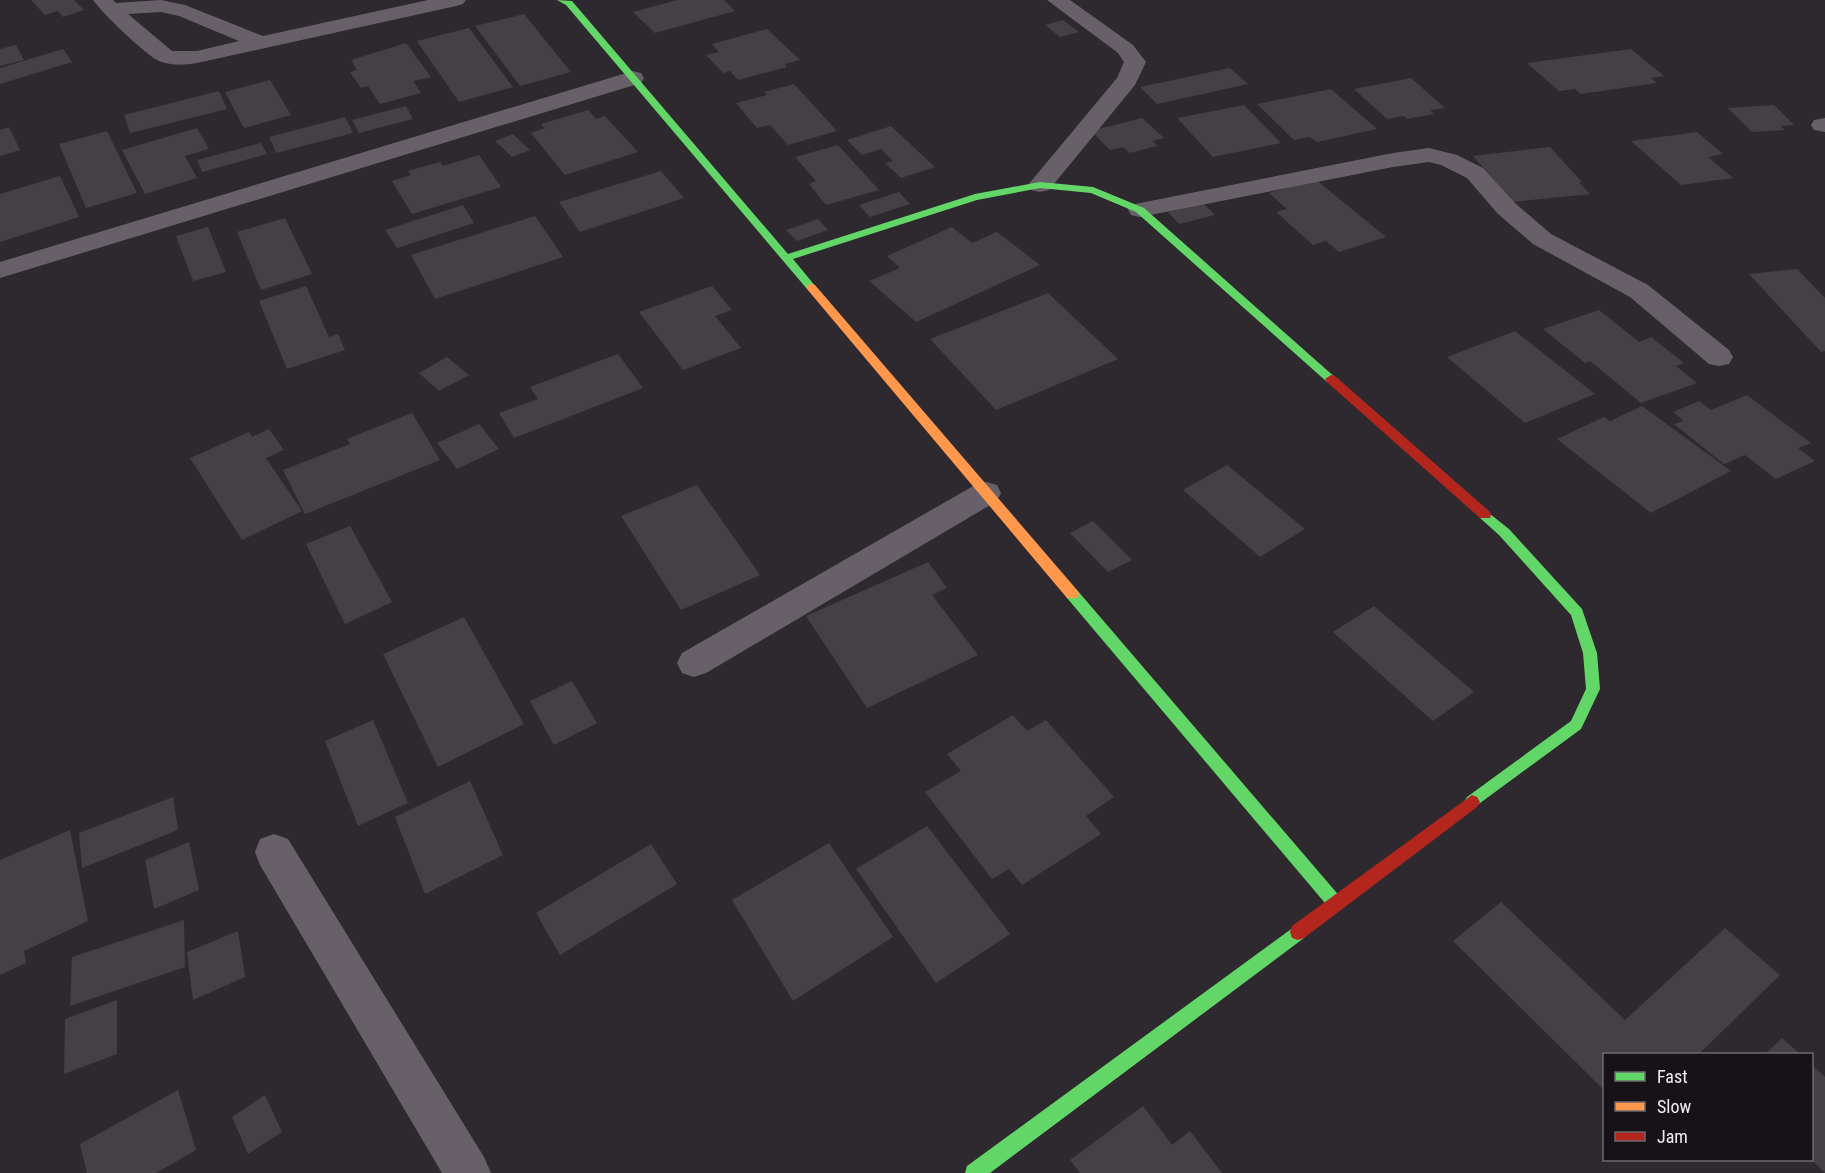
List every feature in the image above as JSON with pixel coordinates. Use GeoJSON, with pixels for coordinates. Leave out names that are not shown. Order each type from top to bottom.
{"type":"FeatureCollection","features":[{"type":"Feature","properties":{"kind":"street"},"geometry":{"type":"LineString","coordinates":[[106,5],[165,56],[196,57],[456,0]]}},
{"type":"Feature","properties":{"kind":"street"},"geometry":{"type":"LineString","coordinates":[[561,0],[569,3],[1336,904]]}},
{"type":"Feature","properties":{"kind":"street"},"geometry":{"type":"LineString","coordinates":[[1040,185],[1127,80],[1135,63],[1126,49],[1057,0]]}},
{"type":"Feature","properties":{"kind":"street"},"geometry":{"type":"LineString","coordinates":[[185,11],[214,3]]}},
{"type":"Feature","properties":{"kind":"street"},"geometry":{"type":"LineString","coordinates":[[106,5],[161,6],[185,11],[259,42]]}},
{"type":"Feature","properties":{"kind":"street"},"geometry":{"type":"LineString","coordinates":[[0,270],[633,78]]}},
{"type":"Feature","properties":{"kind":"street"},"geometry":{"type":"LineString","coordinates":[[1140,210],[1429,155],[1475,174],[1507,209],[1542,239],[1639,291],[1719,357]]}},
{"type":"Feature","properties":{"kind":"street"},"geometry":{"type":"LineString","coordinates":[[786,258],[975,197],[1040,185],[1071,186],[1093,190],[1140,210],[1504,532],[1577,613],[1590,653],[1593,689],[1576,725],[974,1173]]}},
{"type":"Feature","properties":{"kind":"street"},"geometry":{"type":"LineString","coordinates":[[694,663],[986,493]]}},
{"type":"Feature","properties":{"kind":"street"},"geometry":{"type":"LineString","coordinates":[[274,852],[468,1173]]}},
{"type":"Feature","properties":{"kind":"building"},"geometry":{"type":"Polygon","coordinates":[[[31,0],[74,0],[84,10],[63,17],[58,11],[45,15],[31,0]]]}},
{"type":"Feature","properties":{"kind":"building"},"geometry":{"type":"Polygon","coordinates":[[[677,0],[724,0],[735,11],[655,33],[633,12],[677,0]]]}},
{"type":"Feature","properties":{"kind":"building"},"geometry":{"type":"Polygon","coordinates":[[[524,14],[571,72],[520,86],[475,26],[524,14]]]}},
{"type":"Feature","properties":{"kind":"building"},"geometry":{"type":"Polygon","coordinates":[[[1063,20],[1079,32],[1060,37],[1045,25],[1063,20]]]}},
{"type":"Feature","properties":{"kind":"building"},"geometry":{"type":"Polygon","coordinates":[[[469,28],[513,87],[459,102],[417,41],[469,28]]]}},
{"type":"Feature","properties":{"kind":"building"},"geometry":{"type":"Polygon","coordinates":[[[767,29],[800,60],[785,64],[787,67],[738,80],[730,71],[723,73],[706,55],[719,52],[712,44],[767,29]]]}},
{"type":"Feature","properties":{"kind":"building"},"geometry":{"type":"Polygon","coordinates":[[[406,43],[431,77],[413,81],[421,93],[380,104],[368,86],[361,88],[350,72],[357,70],[351,60],[406,43]]]}},
{"type":"Feature","properties":{"kind":"building"},"geometry":{"type":"Polygon","coordinates":[[[16,45],[24,60],[0,66],[0,49],[16,45]]]}},
{"type":"Feature","properties":{"kind":"building"},"geometry":{"type":"Polygon","coordinates":[[[63,49],[72,62],[0,84],[0,68],[63,49]]]}},
{"type":"Feature","properties":{"kind":"building"},"geometry":{"type":"Polygon","coordinates":[[[1631,49],[1664,76],[1651,78],[1657,83],[1581,94],[1575,89],[1559,91],[1527,63],[1631,49]]]}},
{"type":"Feature","properties":{"kind":"building"},"geometry":{"type":"Polygon","coordinates":[[[1230,68],[1248,84],[1157,104],[1140,87],[1230,68]]]}},
{"type":"Feature","properties":{"kind":"building"},"geometry":{"type":"Polygon","coordinates":[[[1411,78],[1445,108],[1430,110],[1434,114],[1407,119],[1404,116],[1387,119],[1354,89],[1411,78]]]}},
{"type":"Feature","properties":{"kind":"building"},"geometry":{"type":"Polygon","coordinates":[[[270,80],[291,115],[244,128],[225,92],[270,80]]]}},
{"type":"Feature","properties":{"kind":"building"},"geometry":{"type":"Polygon","coordinates":[[[794,84],[837,131],[788,145],[770,125],[757,128],[736,103],[767,95],[764,92],[794,84]]]}},
{"type":"Feature","properties":{"kind":"building"},"geometry":{"type":"Polygon","coordinates":[[[1331,89],[1377,129],[1317,142],[1310,137],[1294,140],[1257,104],[1331,89]]]}},
{"type":"Feature","properties":{"kind":"building"},"geometry":{"type":"Polygon","coordinates":[[[219,91],[227,109],[130,133],[124,115],[219,91]]]}},
{"type":"Feature","properties":{"kind":"building"},"geometry":{"type":"Polygon","coordinates":[[[1244,105],[1281,143],[1213,157],[1177,118],[1244,105]]]}},
{"type":"Feature","properties":{"kind":"building"},"geometry":{"type":"Polygon","coordinates":[[[1774,105],[1794,125],[1780,126],[1785,130],[1752,132],[1728,108],[1774,105]]]}},
{"type":"Feature","properties":{"kind":"building"},"geometry":{"type":"Polygon","coordinates":[[[406,106],[413,119],[359,133],[352,120],[406,106]]]}},
{"type":"Feature","properties":{"kind":"building"},"geometry":{"type":"Polygon","coordinates":[[[588,110],[596,119],[605,116],[638,152],[565,175],[531,133],[545,128],[541,124],[588,110]]]}},
{"type":"Feature","properties":{"kind":"building"},"geometry":{"type":"Polygon","coordinates":[[[345,117],[353,133],[276,153],[269,137],[345,117]]]}},
{"type":"Feature","properties":{"kind":"building"},"geometry":{"type":"Polygon","coordinates":[[[1142,118],[1164,138],[1153,141],[1157,146],[1130,153],[1123,147],[1110,150],[1091,131],[1142,118]]]}},
{"type":"Feature","properties":{"kind":"building"},"geometry":{"type":"Polygon","coordinates":[[[891,126],[935,167],[901,178],[885,163],[893,161],[881,149],[862,155],[847,140],[891,126]]]}},
{"type":"Feature","properties":{"kind":"building"},"geometry":{"type":"Polygon","coordinates":[[[9,127],[20,150],[0,156],[0,130],[9,127]]]}},
{"type":"Feature","properties":{"kind":"building"},"geometry":{"type":"Polygon","coordinates":[[[197,128],[209,149],[185,156],[197,178],[145,194],[122,150],[197,128]]]}},
{"type":"Feature","properties":{"kind":"building"},"geometry":{"type":"Polygon","coordinates":[[[107,131],[137,193],[86,208],[59,144],[107,131]]]}},
{"type":"Feature","properties":{"kind":"building"},"geometry":{"type":"Polygon","coordinates":[[[1697,132],[1723,154],[1708,157],[1733,178],[1681,185],[1631,141],[1697,132]]]}},
{"type":"Feature","properties":{"kind":"building"},"geometry":{"type":"Polygon","coordinates":[[[513,134],[530,150],[512,157],[495,141],[513,134]]]}},
{"type":"Feature","properties":{"kind":"building"},"geometry":{"type":"Polygon","coordinates":[[[261,143],[267,154],[202,172],[197,160],[261,143]]]}},
{"type":"Feature","properties":{"kind":"building"},"geometry":{"type":"Polygon","coordinates":[[[838,145],[879,190],[826,205],[809,184],[816,181],[795,157],[838,145]]]}},
{"type":"Feature","properties":{"kind":"building"},"geometry":{"type":"Polygon","coordinates":[[[1550,147],[1590,194],[1513,202],[1473,156],[1550,147]]]}},
{"type":"Feature","properties":{"kind":"building"},"geometry":{"type":"Polygon","coordinates":[[[479,155],[501,187],[412,214],[392,181],[411,175],[408,171],[440,162],[443,166],[479,155]]]}},
{"type":"Feature","properties":{"kind":"building"},"geometry":{"type":"Polygon","coordinates":[[[661,171],[684,198],[580,232],[559,202],[661,171]]]}},
{"type":"Feature","properties":{"kind":"building"},"geometry":{"type":"Polygon","coordinates":[[[60,176],[79,217],[0,242],[0,194],[60,176]]]}},
{"type":"Feature","properties":{"kind":"building"},"geometry":{"type":"Polygon","coordinates":[[[1315,179],[1386,237],[1339,252],[1326,241],[1313,245],[1276,212],[1287,209],[1269,193],[1315,179]]]}},
{"type":"Feature","properties":{"kind":"building"},"geometry":{"type":"Polygon","coordinates":[[[899,192],[910,204],[870,217],[859,205],[899,192]]]}},
{"type":"Feature","properties":{"kind":"building"},"geometry":{"type":"Polygon","coordinates":[[[1203,203],[1215,215],[1179,224],[1168,212],[1203,203]]]}},
{"type":"Feature","properties":{"kind":"building"},"geometry":{"type":"Polygon","coordinates":[[[463,205],[474,223],[397,248],[385,230],[463,205]]]}},
{"type":"Feature","properties":{"kind":"building"},"geometry":{"type":"Polygon","coordinates":[[[535,216],[563,257],[435,299],[411,255],[535,216]]]}},
{"type":"Feature","properties":{"kind":"building"},"geometry":{"type":"Polygon","coordinates":[[[285,218],[312,274],[261,290],[237,232],[285,218]]]}},
{"type":"Feature","properties":{"kind":"building"},"geometry":{"type":"Polygon","coordinates":[[[818,219],[828,230],[797,241],[786,230],[818,219]]]}},
{"type":"Feature","properties":{"kind":"building"},"geometry":{"type":"Polygon","coordinates":[[[208,227],[226,272],[193,281],[176,236],[208,227]]]}},
{"type":"Feature","properties":{"kind":"building"},"geometry":{"type":"Polygon","coordinates":[[[952,227],[972,243],[997,232],[1040,265],[916,322],[869,281],[900,268],[887,256],[952,227]]]}},
{"type":"Feature","properties":{"kind":"building"},"geometry":{"type":"Polygon","coordinates":[[[1797,269],[1825,298],[1825,351],[1821,352],[1749,274],[1797,269]]]}},
{"type":"Feature","properties":{"kind":"building"},"geometry":{"type":"Polygon","coordinates":[[[306,286],[329,337],[338,334],[345,350],[287,369],[259,301],[306,286]]]}},
{"type":"Feature","properties":{"kind":"building"},"geometry":{"type":"Polygon","coordinates":[[[712,286],[732,310],[715,316],[741,348],[683,370],[639,312],[712,286]]]}},
{"type":"Feature","properties":{"kind":"building"},"geometry":{"type":"Polygon","coordinates":[[[1048,293],[1118,359],[996,410],[930,339],[1048,293]]]}},
{"type":"Feature","properties":{"kind":"building"},"geometry":{"type":"Polygon","coordinates":[[[1599,310],[1639,342],[1651,337],[1684,363],[1676,366],[1697,383],[1641,403],[1590,361],[1585,363],[1543,329],[1599,310]]]}},
{"type":"Feature","properties":{"kind":"building"},"geometry":{"type":"Polygon","coordinates":[[[1515,331],[1595,394],[1525,423],[1447,357],[1515,331]]]}},
{"type":"Feature","properties":{"kind":"building"},"geometry":{"type":"Polygon","coordinates":[[[618,354],[643,388],[514,438],[499,413],[538,399],[530,387],[618,354]]]}},
{"type":"Feature","properties":{"kind":"building"},"geometry":{"type":"Polygon","coordinates":[[[447,357],[469,375],[439,391],[419,373],[447,357]]]}},
{"type":"Feature","properties":{"kind":"building"},"geometry":{"type":"Polygon","coordinates":[[[1747,395],[1811,443],[1798,448],[1815,461],[1776,479],[1745,455],[1724,464],[1674,424],[1684,421],[1673,412],[1699,401],[1711,410],[1747,395]]]}},
{"type":"Feature","properties":{"kind":"building"},"geometry":{"type":"Polygon","coordinates":[[[1642,406],[1731,471],[1651,513],[1557,439],[1604,417],[1610,421],[1642,406]]]}},
{"type":"Feature","properties":{"kind":"building"},"geometry":{"type":"Polygon","coordinates":[[[412,413],[440,460],[305,514],[283,470],[350,444],[347,439],[412,413]]]}},
{"type":"Feature","properties":{"kind":"building"},"geometry":{"type":"Polygon","coordinates":[[[479,424],[499,449],[457,469],[437,443],[479,424]]]}},
{"type":"Feature","properties":{"kind":"building"},"geometry":{"type":"Polygon","coordinates":[[[269,429],[284,450],[266,458],[302,511],[242,540],[190,458],[249,432],[252,437],[269,429]]]}},
{"type":"Feature","properties":{"kind":"building"},"geometry":{"type":"Polygon","coordinates":[[[1227,465],[1305,529],[1260,557],[1183,490],[1227,465]]]}},
{"type":"Feature","properties":{"kind":"building"},"geometry":{"type":"Polygon","coordinates":[[[697,485],[760,575],[681,610],[621,516],[697,485]]]}},
{"type":"Feature","properties":{"kind":"building"},"geometry":{"type":"Polygon","coordinates":[[[1093,521],[1132,560],[1108,572],[1070,533],[1093,521]]]}},
{"type":"Feature","properties":{"kind":"building"},"geometry":{"type":"Polygon","coordinates":[[[350,526],[392,602],[345,624],[306,544],[350,526]]]}},
{"type":"Feature","properties":{"kind":"building"},"geometry":{"type":"Polygon","coordinates":[[[928,562],[947,588],[932,595],[978,655],[867,708],[806,616],[928,562]]]}},
{"type":"Feature","properties":{"kind":"building"},"geometry":{"type":"Polygon","coordinates":[[[1374,606],[1474,692],[1433,721],[1333,632],[1374,606]]]}},
{"type":"Feature","properties":{"kind":"building"},"geometry":{"type":"Polygon","coordinates":[[[464,617],[524,724],[438,767],[383,654],[464,617]]]}},
{"type":"Feature","properties":{"kind":"building"},"geometry":{"type":"Polygon","coordinates":[[[572,681],[597,723],[554,745],[530,701],[572,681]]]}},
{"type":"Feature","properties":{"kind":"building"},"geometry":{"type":"Polygon","coordinates":[[[1013,715],[1027,731],[1046,720],[1114,797],[1086,816],[1101,834],[1022,885],[1009,869],[992,879],[925,792],[961,771],[947,754],[1013,715]]]}},
{"type":"Feature","properties":{"kind":"building"},"geometry":{"type":"Polygon","coordinates":[[[373,720],[408,803],[358,826],[325,741],[373,720]]]}},
{"type":"Feature","properties":{"kind":"building"},"geometry":{"type":"Polygon","coordinates":[[[470,781],[503,855],[425,894],[395,817],[470,781]]]}},
{"type":"Feature","properties":{"kind":"building"},"geometry":{"type":"Polygon","coordinates":[[[173,797],[178,830],[82,868],[79,833],[173,797]]]}},
{"type":"Feature","properties":{"kind":"building"},"geometry":{"type":"Polygon","coordinates":[[[927,826],[1010,934],[936,983],[856,869],[927,826]]]}},
{"type":"Feature","properties":{"kind":"building"},"geometry":{"type":"Polygon","coordinates":[[[70,830],[88,921],[24,951],[26,963],[0,975],[0,860],[70,830]]]}},
{"type":"Feature","properties":{"kind":"building"},"geometry":{"type":"Polygon","coordinates":[[[189,842],[199,890],[154,909],[145,860],[189,842]]]}},
{"type":"Feature","properties":{"kind":"building"},"geometry":{"type":"Polygon","coordinates":[[[829,843],[893,937],[793,1001],[732,900],[829,843]]]}},
{"type":"Feature","properties":{"kind":"building"},"geometry":{"type":"Polygon","coordinates":[[[651,844],[677,884],[560,955],[536,913],[651,844]]]}},
{"type":"Feature","properties":{"kind":"building"},"geometry":{"type":"Polygon","coordinates":[[[1501,902],[1625,1020],[1725,928],[1780,975],[1700,1053],[1603,1053],[1603,1089],[1453,941],[1501,902]]]}},
{"type":"Feature","properties":{"kind":"building"},"geometry":{"type":"Polygon","coordinates":[[[184,920],[185,967],[70,1006],[72,957],[184,920]]]}},
{"type":"Feature","properties":{"kind":"building"},"geometry":{"type":"Polygon","coordinates":[[[238,931],[245,977],[193,1000],[187,952],[238,931]]]}},
{"type":"Feature","properties":{"kind":"building"},"geometry":{"type":"Polygon","coordinates":[[[117,1000],[117,1054],[64,1074],[65,1019],[117,1000]]]}},
{"type":"Feature","properties":{"kind":"building"},"geometry":{"type":"Polygon","coordinates":[[[1782,1038],[1799,1053],[1766,1053],[1782,1038]]]}},
{"type":"Feature","properties":{"kind":"building"},"geometry":{"type":"Polygon","coordinates":[[[1813,1066],[1825,1077],[1825,1173],[1813,1161],[1813,1066]]]}},
{"type":"Feature","properties":{"kind":"building"},"geometry":{"type":"Polygon","coordinates":[[[178,1090],[196,1150],[156,1173],[87,1173],[80,1144],[178,1090]]]}},
{"type":"Feature","properties":{"kind":"building"},"geometry":{"type":"Polygon","coordinates":[[[265,1095],[282,1132],[248,1154],[232,1117],[265,1095]]]}},
{"type":"Feature","properties":{"kind":"building"},"geometry":{"type":"Polygon","coordinates":[[[1143,1106],[1172,1145],[1190,1131],[1222,1173],[1080,1173],[1070,1160],[1143,1106]]]}},
{"type":"Feature","properties":{"kind":"traffic: fast"},"geometry":{"type":"LineString","coordinates":[[561,0],[569,3],[811,287]]}},
{"type":"Feature","properties":{"kind":"traffic: fast"},"geometry":{"type":"LineString","coordinates":[[786,258],[975,197],[1040,185],[1093,190],[1140,210],[1331,379]]}},
{"type":"Feature","properties":{"kind":"traffic: fast"},"geometry":{"type":"LineString","coordinates":[[1472,802],[1576,725],[1593,689],[1590,653],[1577,613],[1504,532],[1485,515]]}},
{"type":"Feature","properties":{"kind":"traffic: fast"},"geometry":{"type":"LineString","coordinates":[[1072,594],[1336,904]]}},
{"type":"Feature","properties":{"kind":"traffic: fast"},"geometry":{"type":"LineString","coordinates":[[974,1173],[1298,932]]}},
{"type":"Feature","properties":{"kind":"traffic: slow"},"geometry":{"type":"LineString","coordinates":[[811,287],[1072,594]]}},
{"type":"Feature","properties":{"kind":"traffic: jam"},"geometry":{"type":"LineString","coordinates":[[1331,379],[1485,515]]}},
{"type":"Feature","properties":{"kind":"traffic: jam"},"geometry":{"type":"LineString","coordinates":[[1298,932],[1472,802]]}}]}
